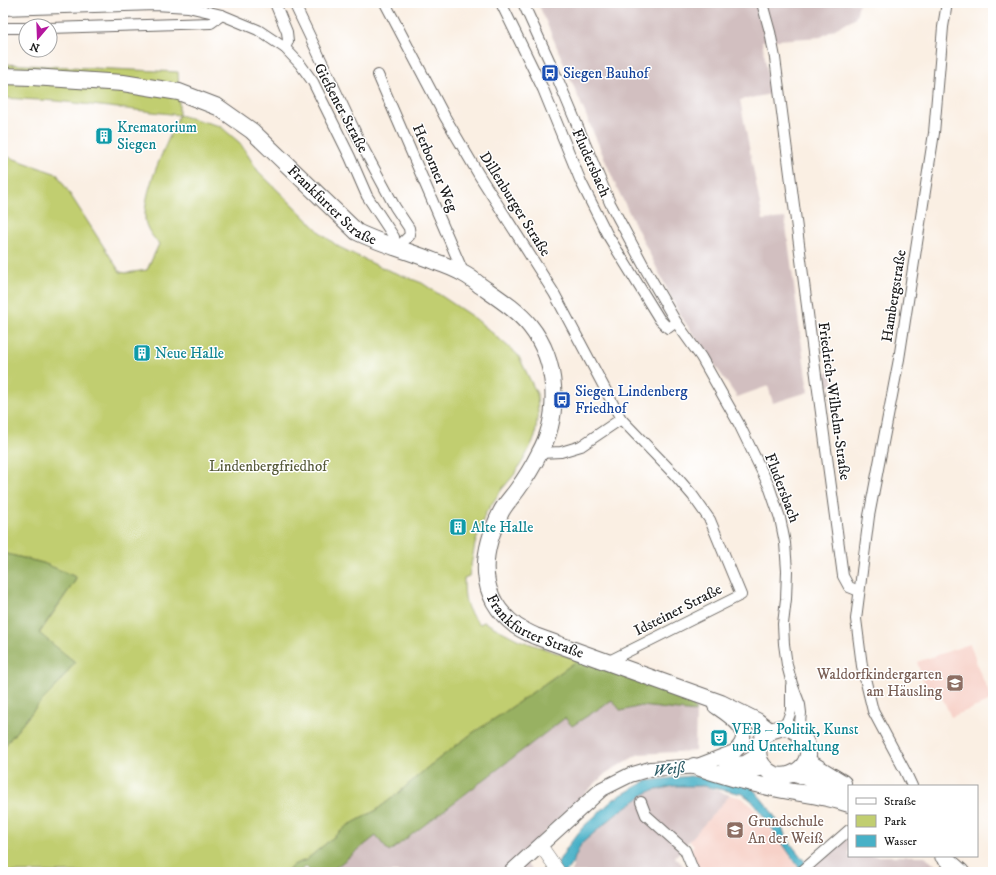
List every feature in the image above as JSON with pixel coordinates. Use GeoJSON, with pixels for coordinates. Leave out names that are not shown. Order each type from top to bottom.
{"type":"FeatureCollection","features":[{"type":"Feature","properties":{"kind":"main road","name":"Frankfurter Straße"},"geometry":{"type":"LineString","coordinates":[[3,76],[123,83],[179,92],[218,107],[252,131],[357,232],[396,249],[436,261],[464,274],[502,300],[529,325],[540,341],[548,359],[554,393],[553,411],[549,429],[540,453],[518,489],[502,510],[491,535],[486,554],[486,576],[491,594],[503,615],[517,627],[535,636],[700,695],[757,721],[773,743],[770,772],[779,776],[787,776],[803,761]]}},
{"type":"Feature","properties":{"kind":"main road"},"geometry":{"type":"LineString","coordinates":[[700,695],[737,721],[742,730],[743,736],[739,748],[734,752],[703,766]]}},
{"type":"Feature","properties":{"kind":"main road"},"geometry":{"type":"LineString","coordinates":[[511,872],[602,789],[630,775],[650,769],[746,762],[773,743],[806,742],[803,761]]}},
{"type":"Feature","properties":{"kind":"main road"},"geometry":{"type":"LineString","coordinates":[[803,761],[848,786]]}},
{"type":"Feature","properties":{"kind":"main road"},"geometry":{"type":"LineString","coordinates":[[803,761],[848,794]]}},
{"type":"Feature","properties":{"kind":"main road"},"geometry":{"type":"LineString","coordinates":[[703,766],[729,778],[782,790],[825,797],[848,804]]}},
{"type":"Feature","properties":{"kind":"main road"},"geometry":{"type":"LineString","coordinates":[[943,857],[961,872]]}},
{"type":"Feature","properties":{"kind":"street"},"geometry":{"type":"LineString","coordinates":[[275,3],[287,32],[288,41],[285,48]]}},
{"type":"Feature","properties":{"kind":"street"},"geometry":{"type":"LineString","coordinates":[[294,3],[361,144],[395,207],[409,228],[410,235],[396,249]]}},
{"type":"Feature","properties":{"kind":"street","name":"Dillenburger Straße"},"geometry":{"type":"LineString","coordinates":[[385,3],[445,117],[479,175],[554,293],[621,419]]}},
{"type":"Feature","properties":{"kind":"street","name":"Fludersbach"},"geometry":{"type":"LineString","coordinates":[[501,3],[543,89],[580,182],[607,234],[660,320],[672,329],[701,357],[739,424],[769,486],[780,518],[785,543],[787,571],[783,624],[784,644],[787,665],[800,705],[801,713],[773,743]]}},
{"type":"Feature","properties":{"kind":"street","name":"Fludersbach"},"geometry":{"type":"LineString","coordinates":[[523,3],[559,82],[610,203],[646,270],[672,329]]}},
{"type":"Feature","properties":{"kind":"street","name":"Friedrich-Wilhelm-Straße"},"geometry":{"type":"LineString","coordinates":[[762,3],[775,58],[843,576],[849,587],[859,591]]}},
{"type":"Feature","properties":{"kind":"street","name":"Hambergstraße"},"geometry":{"type":"LineString","coordinates":[[859,591],[869,516],[875,480],[892,402],[934,133],[947,3]]}},
{"type":"Feature","properties":{"kind":"street","name":"Gießener Straße"},"geometry":{"type":"LineString","coordinates":[[3,10],[155,5],[188,7],[222,15],[258,30],[285,48],[300,64],[313,82],[350,157],[367,196],[394,238],[396,249]]}},
{"type":"Feature","properties":{"kind":"street"},"geometry":{"type":"LineString","coordinates":[[58,28],[211,23],[222,15]]}},
{"type":"Feature","properties":{"kind":"street"},"geometry":{"type":"LineString","coordinates":[[3,28],[18,28]]}},
{"type":"Feature","properties":{"kind":"street","name":"Herborner Weg"},"geometry":{"type":"LineString","coordinates":[[378,74],[464,274]]}},
{"type":"Feature","properties":{"kind":"street"},"geometry":{"type":"LineString","coordinates":[[540,453],[561,452],[581,446],[621,419]]}},
{"type":"Feature","properties":{"kind":"street","name":"Idsteiner Straße"},"geometry":{"type":"LineString","coordinates":[[608,662],[741,594],[710,520],[693,496],[675,475],[621,419]]}},
{"type":"Feature","properties":{"kind":"street"},"geometry":{"type":"LineString","coordinates":[[859,591],[856,619],[862,666],[873,711],[912,785]]}},
{"type":"Feature","properties":{"kind":"street","name":"Fludersbach"},"geometry":{"type":"LineString","coordinates":[[773,743],[791,711],[790,693],[792,684]]}},
{"type":"Feature","properties":{"kind":"street"},"geometry":{"type":"LineString","coordinates":[[640,802],[646,815],[686,850],[694,872]]}},
{"type":"Feature","properties":{"kind":"street"},"geometry":{"type":"LineString","coordinates":[[801,872],[848,831]]}},
{"type":"Feature","properties":{"kind":"street"},"geometry":{"type":"LineString","coordinates":[[541,846],[556,867]]}},
{"type":"Feature","properties":{"kind":"shaded area"},"geometry":{"type":"Polygon","coordinates":[[[538,3],[773,3],[774,5],[780,3],[859,3],[856,17],[821,37],[762,41],[771,94],[740,100],[763,220],[785,218],[808,392],[773,403],[768,386],[737,397],[680,315],[617,188],[538,3]]]}},
{"type":"Feature","properties":{"kind":"shaded area"},"geometry":{"type":"Polygon","coordinates":[[[832,372],[833,385],[825,386],[824,373],[832,372]]]}},
{"type":"Feature","properties":{"kind":"shaded area","name":"Waldorfkindergarten am Häusling"},"geometry":{"type":"Polygon","coordinates":[[[970,644],[980,673],[993,700],[951,717],[940,693],[929,698],[917,662],[970,644]]]}},
{"type":"Feature","properties":{"kind":"shaded area"},"geometry":{"type":"Polygon","coordinates":[[[612,700],[621,710],[641,706],[696,712],[695,751],[639,754],[606,773],[520,856],[533,872],[330,872],[376,835],[390,852],[565,718],[572,726],[612,700]]]}},
{"type":"Feature","properties":{"kind":"shaded area"},"geometry":{"type":"Polygon","coordinates":[[[674,786],[704,786],[730,795],[675,857],[686,872],[572,872],[573,862],[581,844],[619,812],[648,792],[674,786]]]}},
{"type":"Feature","properties":{"kind":"shaded area","name":"Grundschule An der Weiß"},"geometry":{"type":"Polygon","coordinates":[[[730,795],[742,798],[753,807],[783,844],[800,872],[699,872],[691,848],[694,845],[689,840],[730,795]]]}},
{"type":"Feature","properties":{"kind":"shaded area"},"geometry":{"type":"Polygon","coordinates":[[[848,838],[848,857],[926,857],[943,872],[813,872],[811,869],[848,838]]]}},
{"type":"Feature","properties":{"kind":"green space"},"geometry":{"type":"Polygon","coordinates":[[[3,64],[178,72],[179,90],[3,74],[3,64]]]}},
{"type":"Feature","properties":{"kind":"green space"},"geometry":{"type":"Polygon","coordinates":[[[3,81],[32,82],[179,97],[179,115],[57,101],[3,98],[3,81]]]}},
{"type":"Feature","properties":{"kind":"green space","name":"Lindenbergfriedhof"},"geometry":{"type":"Polygon","coordinates":[[[179,115],[220,126],[240,143],[258,171],[323,235],[339,247],[380,267],[422,283],[476,319],[518,355],[537,394],[538,412],[535,437],[514,475],[502,489],[485,514],[475,544],[469,576],[464,578],[466,603],[471,614],[480,624],[484,622],[519,640],[578,660],[474,732],[428,767],[375,811],[347,826],[306,860],[293,865],[287,872],[3,872],[3,748],[36,707],[55,688],[75,662],[39,634],[75,581],[76,577],[43,563],[3,553],[3,155],[57,174],[120,272],[126,273],[147,270],[159,244],[145,222],[148,193],[157,166],[179,115]]]}},
{"type":"Feature","properties":{"kind":"green space"},"geometry":{"type":"Polygon","coordinates":[[[3,553],[43,563],[76,577],[75,581],[39,633],[75,662],[55,688],[36,707],[3,748],[3,553]]]}},
{"type":"Feature","properties":{"kind":"green space"},"geometry":{"type":"Polygon","coordinates":[[[578,660],[693,702],[696,712],[641,706],[621,711],[612,700],[572,726],[565,718],[389,852],[376,836],[330,872],[311,872],[306,867],[299,872],[287,872],[293,865],[306,860],[347,826],[375,811],[428,767],[474,732],[578,660]]]}},
{"type":"Feature","properties":{"kind":"water"},"geometry":{"type":"Polygon","coordinates":[[[690,776],[750,785],[769,808],[787,839],[813,872],[802,872],[765,818],[752,801],[743,794],[704,786],[674,786],[648,792],[619,812],[581,844],[573,862],[566,872],[552,872],[568,846],[583,827],[614,799],[646,781],[690,776]]]}},
{"type":"Feature","properties":{"kind":"place","name":"Siegen Bauhof"},"geometry":{"type":"Point","coordinates":[550,73]}},
{"type":"Feature","properties":{"kind":"place","name":"Krematorium Siegen"},"geometry":{"type":"Point","coordinates":[104,136]}},
{"type":"Feature","properties":{"kind":"place","name":"Neue Halle"},"geometry":{"type":"Point","coordinates":[142,353]}},
{"type":"Feature","properties":{"kind":"place","name":"Siegen Lindenberg Friedhof"},"geometry":{"type":"Point","coordinates":[562,400]}},
{"type":"Feature","properties":{"kind":"place","name":"Alte Halle"},"geometry":{"type":"Point","coordinates":[458,527]}},
{"type":"Feature","properties":{"kind":"place","name":"Waldorfkindergarten am Häusling"},"geometry":{"type":"Point","coordinates":[955,683]}},
{"type":"Feature","properties":{"kind":"place","name":"VEB – Politik, Kunst und Unterhaltung"},"geometry":{"type":"Point","coordinates":[719,738]}},
{"type":"Feature","properties":{"kind":"place","name":"Grundschule An der Weiß"},"geometry":{"type":"Point","coordinates":[735,830]}},
{"type":"Feature","properties":{"kind":"water label","name":"Weiß"},"geometry":{"type":"Point","coordinates":[669,769]}}]}
